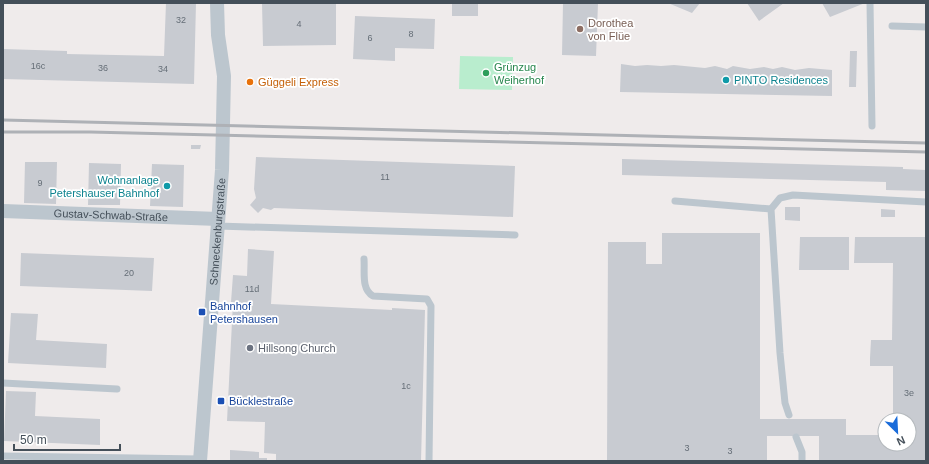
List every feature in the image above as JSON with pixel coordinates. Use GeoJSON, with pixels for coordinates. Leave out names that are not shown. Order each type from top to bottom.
{"type":"FeatureCollection","features":[{"type":"Feature","properties":{"kind":"street","name":"Schneckenburgstraße"},"geometry":{"type":"LineString","coordinates":[[200,460],[222,170],[224,76],[218,36],[217,3]]}},
{"type":"Feature","properties":{"kind":"street","name":"Gustav-Schwab-Straße"},"geometry":{"type":"LineString","coordinates":[[3,211],[218,222]]}},
{"type":"Feature","properties":{"kind":"lane"},"geometry":{"type":"LineString","coordinates":[[870,3],[872,126]]}},
{"type":"Feature","properties":{"kind":"lane"},"geometry":{"type":"LineString","coordinates":[[892,26],[926,26]]}},
{"type":"Feature","properties":{"kind":"lane"},"geometry":{"type":"LineString","coordinates":[[789,415],[784,403],[771,209],[780,198],[793,195],[926,202]]}},
{"type":"Feature","properties":{"kind":"lane"},"geometry":{"type":"LineString","coordinates":[[675,201],[771,209]]}},
{"type":"Feature","properties":{"kind":"lane"},"geometry":{"type":"LineString","coordinates":[[218,222],[515,235]]}},
{"type":"Feature","properties":{"kind":"lane"},"geometry":{"type":"LineString","coordinates":[[364,259],[365,288],[368,293],[373,296],[426,299],[431,306],[429,461]]}},
{"type":"Feature","properties":{"kind":"lane"},"geometry":{"type":"LineString","coordinates":[[3,383],[117,389]]}},
{"type":"Feature","properties":{"kind":"lane"},"geometry":{"type":"LineString","coordinates":[[796,437],[802,452],[802,461]]}},
{"type":"Feature","properties":{"kind":"lane"},"geometry":{"type":"LineString","coordinates":[[3,456],[200,460]]}},
{"type":"Feature","properties":{"kind":"green space","name":"Grünzug Weiherhof"},"geometry":{"type":"Polygon","coordinates":[[[460,56],[513,57],[512,90],[459,89],[460,56]]]}},
{"type":"Feature","properties":{"kind":"building"},"geometry":{"type":"Polygon","coordinates":[[[166,3],[196,3],[194,84],[3,79],[3,49],[67,51],[67,54],[164,56],[166,3]]]}},
{"type":"Feature","properties":{"kind":"building"},"geometry":{"type":"Polygon","coordinates":[[[262,3],[336,3],[336,45],[263,46],[262,3]]]}},
{"type":"Feature","properties":{"kind":"building"},"geometry":{"type":"Polygon","coordinates":[[[452,3],[478,3],[478,16],[452,16],[452,3]]]}},
{"type":"Feature","properties":{"kind":"building","name":"Dorothea von Flüe"},"geometry":{"type":"Polygon","coordinates":[[[563,3],[598,3],[596,56],[562,55],[563,3]]]}},
{"type":"Feature","properties":{"kind":"building"},"geometry":{"type":"Polygon","coordinates":[[[668,3],[700,3],[692,13],[668,3]]]}},
{"type":"Feature","properties":{"kind":"building"},"geometry":{"type":"Polygon","coordinates":[[[747,3],[784,3],[759,21],[747,3]]]}},
{"type":"Feature","properties":{"kind":"building"},"geometry":{"type":"Polygon","coordinates":[[[822,3],[865,3],[830,17],[822,3]]]}},
{"type":"Feature","properties":{"kind":"building"},"geometry":{"type":"Polygon","coordinates":[[[355,16],[435,19],[434,49],[395,48],[395,61],[353,59],[355,16]]]}},
{"type":"Feature","properties":{"kind":"building"},"geometry":{"type":"Polygon","coordinates":[[[850,51],[857,51],[856,87],[849,87],[850,51]]]}},
{"type":"Feature","properties":{"kind":"building","name":"PINTO Residences"},"geometry":{"type":"Polygon","coordinates":[[[621,64],[635,66],[674,65],[705,68],[715,66],[727,69],[733,66],[750,69],[764,67],[773,69],[782,67],[795,70],[809,68],[832,70],[832,96],[620,92],[621,64]]]}},
{"type":"Feature","properties":{"kind":"building"},"geometry":{"type":"Polygon","coordinates":[[[191,145],[201,145],[200,149],[191,149],[191,145]]]}},
{"type":"Feature","properties":{"kind":"building"},"geometry":{"type":"Polygon","coordinates":[[[256,157],[515,166],[513,217],[274,208],[271,210],[263,208],[258,213],[250,205],[256,198],[254,189],[256,157]]]}},
{"type":"Feature","properties":{"kind":"building"},"geometry":{"type":"Polygon","coordinates":[[[622,159],[903,167],[903,169],[926,170],[926,191],[886,190],[886,182],[622,175],[622,159]]]}},
{"type":"Feature","properties":{"kind":"building","name":"Wohnanlage Petershauser Bahnhof"},"geometry":{"type":"Polygon","coordinates":[[[25,162],[57,162],[56,204],[24,203],[25,162]]]}},
{"type":"Feature","properties":{"kind":"building","name":"Wohnanlage Petershauser Bahnhof"},"geometry":{"type":"Polygon","coordinates":[[[89,163],[121,164],[120,205],[88,205],[89,163]]]}},
{"type":"Feature","properties":{"kind":"building","name":"Wohnanlage Petershauser Bahnhof"},"geometry":{"type":"Polygon","coordinates":[[[152,164],[184,165],[183,207],[150,206],[152,164]]]}},
{"type":"Feature","properties":{"kind":"building"},"geometry":{"type":"Polygon","coordinates":[[[785,207],[800,207],[800,221],[785,220],[785,207]]]}},
{"type":"Feature","properties":{"kind":"building"},"geometry":{"type":"Polygon","coordinates":[[[881,209],[895,210],[895,217],[881,217],[881,209]]]}},
{"type":"Feature","properties":{"kind":"building"},"geometry":{"type":"Polygon","coordinates":[[[662,233],[760,233],[760,419],[846,419],[846,435],[877,435],[877,452],[917,452],[917,412],[893,412],[893,366],[870,366],[871,340],[892,340],[893,263],[854,263],[855,237],[926,237],[926,461],[819,461],[819,436],[767,436],[767,461],[607,461],[608,242],[646,242],[646,264],[662,264],[662,233]]]}},
{"type":"Feature","properties":{"kind":"building"},"geometry":{"type":"Polygon","coordinates":[[[800,237],[849,237],[849,270],[799,270],[800,237]]]}},
{"type":"Feature","properties":{"kind":"building"},"geometry":{"type":"Polygon","coordinates":[[[248,249],[274,251],[271,304],[392,310],[392,308],[425,310],[421,461],[276,461],[276,454],[264,453],[265,422],[227,421],[233,275],[247,276],[248,249]]]}},
{"type":"Feature","properties":{"kind":"building"},"geometry":{"type":"Polygon","coordinates":[[[21,253],[154,258],[152,291],[20,286],[21,253]]]}},
{"type":"Feature","properties":{"kind":"building"},"geometry":{"type":"Polygon","coordinates":[[[11,313],[38,314],[36,340],[107,344],[106,368],[8,363],[11,313]]]}},
{"type":"Feature","properties":{"kind":"building"},"geometry":{"type":"Polygon","coordinates":[[[6,391],[36,392],[35,416],[100,419],[100,445],[4,441],[6,391]]]}},
{"type":"Feature","properties":{"kind":"building"},"geometry":{"type":"Polygon","coordinates":[[[230,450],[259,452],[259,458],[267,458],[267,461],[230,461],[230,450]]]}},
{"type":"Feature","properties":{"kind":"railway"},"geometry":{"type":"LineString","coordinates":[[3,120],[926,143]]}},
{"type":"Feature","properties":{"kind":"railway"},"geometry":{"type":"LineString","coordinates":[[3,132],[90,132],[926,152]]}},
{"type":"Feature","properties":{"kind":"place","name":"Dorothea von Flüe"},"geometry":{"type":"Point","coordinates":[580,29]}},
{"type":"Feature","properties":{"kind":"place","name":"Grünzug Weiherhof"},"geometry":{"type":"Point","coordinates":[486,73]}},
{"type":"Feature","properties":{"kind":"place","name":"PINTO Residences"},"geometry":{"type":"Point","coordinates":[726,80]}},
{"type":"Feature","properties":{"kind":"place","name":"Güggeli Express"},"geometry":{"type":"Point","coordinates":[250,82]}},
{"type":"Feature","properties":{"kind":"place","name":"Wohnanlage Petershauser Bahnhof"},"geometry":{"type":"Point","coordinates":[167,186]}},
{"type":"Feature","properties":{"kind":"place","name":"Bahnhof Petershausen"},"geometry":{"type":"Point","coordinates":[202,312]}},
{"type":"Feature","properties":{"kind":"place","name":"Hillsong Church"},"geometry":{"type":"Point","coordinates":[250,348]}},
{"type":"Feature","properties":{"kind":"place","name":"Bücklestraße"},"geometry":{"type":"Point","coordinates":[221,401]}}]}
